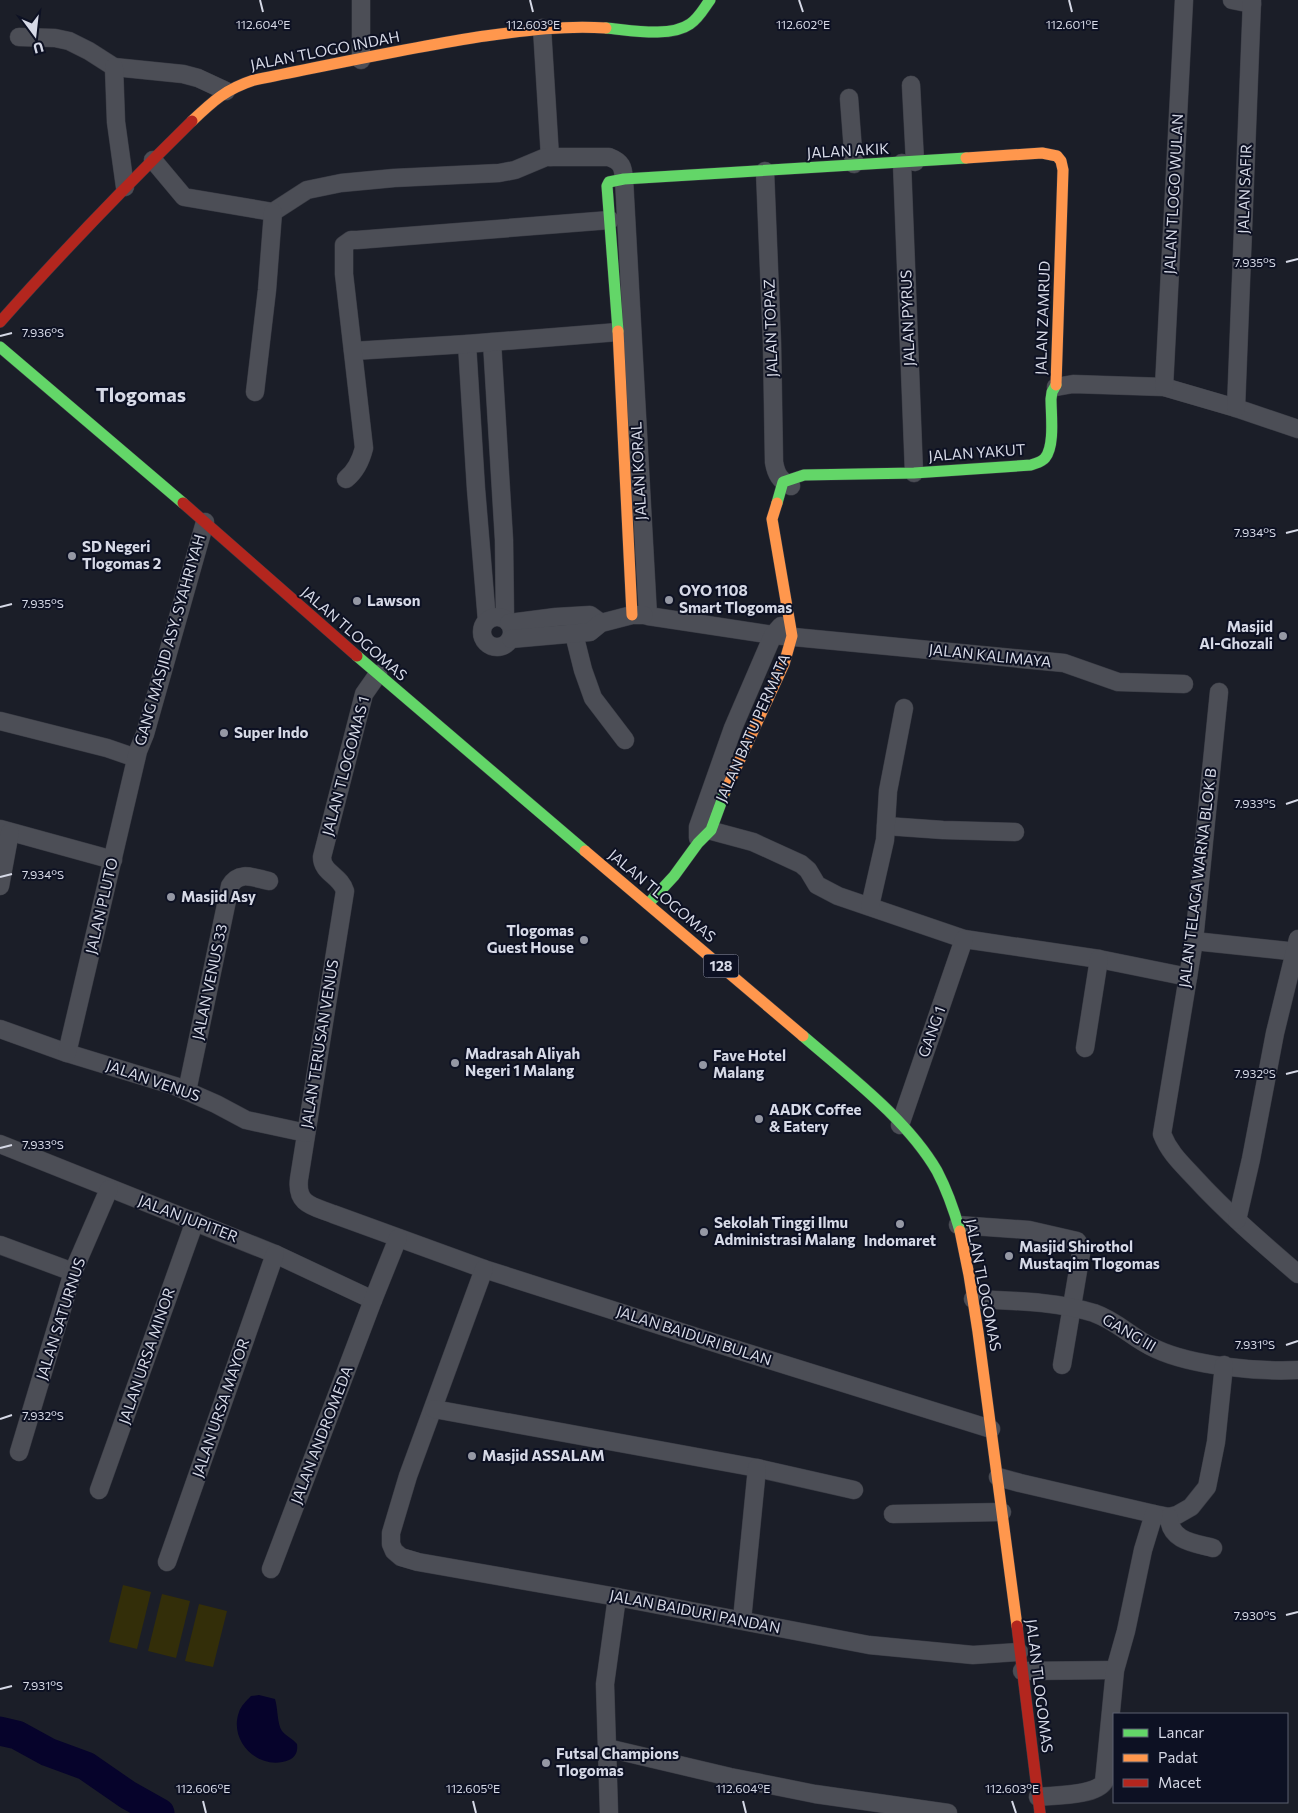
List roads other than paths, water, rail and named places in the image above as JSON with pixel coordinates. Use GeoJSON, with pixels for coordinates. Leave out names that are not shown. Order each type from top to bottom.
{"type":"FeatureCollection","features":[{"type":"Feature","properties":{"kind":"street"},"geometry":{"type":"LineString","coordinates":[[361,0],[361,60]]}},
{"type":"Feature","properties":{"kind":"street","name":"JALAN TLOGO INDAH"},"geometry":{"type":"LineString","coordinates":[[0,322],[125,187],[215,99],[226,91],[254,80],[434,44],[542,28],[576,26],[658,32],[674,31],[689,26],[698,18],[710,0]]}},
{"type":"Feature","properties":{"kind":"street","name":"JALAN TLOGO WULAN"},"geometry":{"type":"LineString","coordinates":[[1164,388],[1184,0]]}},
{"type":"Feature","properties":{"kind":"street"},"geometry":{"type":"LineString","coordinates":[[1232,0],[1252,2]]}},
{"type":"Feature","properties":{"kind":"street","name":"JALAN SAFIR"},"geometry":{"type":"LineString","coordinates":[[1236,408],[1252,2]]}},
{"type":"Feature","properties":{"kind":"street"},"geometry":{"type":"LineString","coordinates":[[542,28],[550,157]]}},
{"type":"Feature","properties":{"kind":"street"},"geometry":{"type":"LineString","coordinates":[[19,37],[55,38],[69,41],[114,67],[183,74],[198,78],[226,91]]}},
{"type":"Feature","properties":{"kind":"street"},"geometry":{"type":"LineString","coordinates":[[114,67],[116,122],[125,187]]}},
{"type":"Feature","properties":{"kind":"street","name":"JALAN PYRUS"},"geometry":{"type":"LineString","coordinates":[[911,85],[909,162],[914,473]]}},
{"type":"Feature","properties":{"kind":"street"},"geometry":{"type":"LineString","coordinates":[[849,98],[854,164]]}},
{"type":"Feature","properties":{"kind":"street","name":"JALAN AKIK"},"geometry":{"type":"LineString","coordinates":[[624,179],[1042,153],[1056,156],[1061,162],[1063,170]]}},
{"type":"Feature","properties":{"kind":"street"},"geometry":{"type":"LineString","coordinates":[[152,160],[184,197],[272,212],[307,190],[341,183],[394,178],[499,173],[515,170],[539,159],[550,157],[609,157],[618,161],[623,166],[624,179],[609,182],[607,186],[640,615]]}},
{"type":"Feature","properties":{"kind":"street","name":"JALAN ZAMRUD"},"geometry":{"type":"LineString","coordinates":[[1041,461],[1047,456],[1050,447],[1050,399],[1056,387],[1063,170]]}},
{"type":"Feature","properties":{"kind":"street","name":"JALAN TOPAZ"},"geometry":{"type":"LineString","coordinates":[[765,171],[772,343],[774,462],[778,476],[789,482]]}},
{"type":"Feature","properties":{"kind":"street","name":"JALAN KORAL"},"geometry":{"type":"LineString","coordinates":[[624,179],[640,615]]}},
{"type":"Feature","properties":{"kind":"street"},"geometry":{"type":"LineString","coordinates":[[255,392],[268,290],[272,212]]}},
{"type":"Feature","properties":{"kind":"street"},"geometry":{"type":"LineString","coordinates":[[346,479],[351,475],[361,459],[364,448],[344,274],[344,245],[346,242],[610,220]]}},
{"type":"Feature","properties":{"kind":"street"},"geometry":{"type":"LineString","coordinates":[[354,351],[618,332]]}},
{"type":"Feature","properties":{"kind":"street"},"geometry":{"type":"LineString","coordinates":[[468,344],[476,490],[487,621],[482,632],[488,643],[500,646],[508,627],[492,342]]}},
{"type":"Feature","properties":{"kind":"street","name":"JALAN TLOGOMAS"},"geometry":{"type":"LineString","coordinates":[[0,347],[205,522],[423,714],[845,1072],[923,1150],[937,1170],[950,1201],[958,1225],[973,1299],[998,1476],[1039,1805]]}},
{"type":"Feature","properties":{"kind":"street"},"geometry":{"type":"LineString","coordinates":[[1056,387],[1073,384],[1164,388],[1236,408],[1298,429]]}},
{"type":"Feature","properties":{"kind":"street","name":"JALAN YAKUT"},"geometry":{"type":"LineString","coordinates":[[914,473],[1031,465],[1041,461]]}},
{"type":"Feature","properties":{"kind":"street"},"geometry":{"type":"LineString","coordinates":[[790,616],[776,532],[785,518],[789,482],[804,475],[914,473]]}},
{"type":"Feature","properties":{"kind":"street"},"geometry":{"type":"LineString","coordinates":[[476,490],[500,488]]}},
{"type":"Feature","properties":{"kind":"street","name":"GANG MASJID ASY. SYAHRIYAH"},"geometry":{"type":"LineString","coordinates":[[136,758],[145,734],[205,522]]}},
{"type":"Feature","properties":{"kind":"street"},"geometry":{"type":"LineString","coordinates":[[508,627],[556,617],[590,615],[601,623]]}},
{"type":"Feature","properties":{"kind":"street"},"geometry":{"type":"LineString","coordinates":[[487,621],[497,617],[508,627],[574,634],[590,632],[601,623],[640,615],[792,636]]}},
{"type":"Feature","properties":{"kind":"street","name":"JALAN BATU PERMATA"},"geometry":{"type":"LineString","coordinates":[[702,834],[733,728],[774,635],[790,616]]}},
{"type":"Feature","properties":{"kind":"street","name":"JALAN BATU PERMATA"},"geometry":{"type":"LineString","coordinates":[[648,904],[674,876],[718,808],[784,664],[792,636],[790,616]]}},
{"type":"Feature","properties":{"kind":"street"},"geometry":{"type":"LineString","coordinates":[[574,634],[582,670],[593,698],[625,740]]}},
{"type":"Feature","properties":{"kind":"street","name":"JALAN KALIMAYA"},"geometry":{"type":"LineString","coordinates":[[792,636],[1064,663],[1118,682],[1184,684]]}},
{"type":"Feature","properties":{"kind":"street","name":"JALAN TLOGOMAS 1"},"geometry":{"type":"LineString","coordinates":[[322,862],[364,694],[378,674]]}},
{"type":"Feature","properties":{"kind":"street","name":"JALAN TELAGA WARNA BLOK B"},"geometry":{"type":"LineString","coordinates":[[1219,692],[1194,941],[1162,1134],[1171,1152],[1237,1220]]}},
{"type":"Feature","properties":{"kind":"street"},"geometry":{"type":"LineString","coordinates":[[870,906],[885,840],[888,791],[904,708]]}},
{"type":"Feature","properties":{"kind":"street"},"geometry":{"type":"LineString","coordinates":[[0,721],[106,748],[136,758]]}},
{"type":"Feature","properties":{"kind":"street","name":"JALAN PLUTO"},"geometry":{"type":"LineString","coordinates":[[67,1053],[136,758]]}},
{"type":"Feature","properties":{"kind":"street"},"geometry":{"type":"LineString","coordinates":[[886,826],[1015,832]]}},
{"type":"Feature","properties":{"kind":"street"},"geometry":{"type":"LineString","coordinates":[[0,886],[5,830],[113,860]]}},
{"type":"Feature","properties":{"kind":"street"},"geometry":{"type":"LineString","coordinates":[[702,834],[753,842],[794,861],[808,870],[817,885],[827,892],[964,939],[1099,959],[1188,977]]}},
{"type":"Feature","properties":{"kind":"street","name":"JALAN TERUSAN VENUS"},"geometry":{"type":"LineString","coordinates":[[322,862],[328,871],[341,882],[345,891],[298,1189],[299,1194],[308,1204],[333,1214]]}},
{"type":"Feature","properties":{"kind":"street","name":"JALAN VENUS 33"},"geometry":{"type":"LineString","coordinates":[[187,1091],[230,886],[240,876],[269,881]]}},
{"type":"Feature","properties":{"kind":"street","name":"GANG 1"},"geometry":{"type":"LineString","coordinates":[[900,1125],[964,939]]}},
{"type":"Feature","properties":{"kind":"street"},"geometry":{"type":"LineString","coordinates":[[1194,941],[1297,948],[1275,1033],[1251,1159],[1237,1220],[1298,1274]]}},
{"type":"Feature","properties":{"kind":"street"},"geometry":{"type":"LineString","coordinates":[[1085,1048],[1099,959]]}},
{"type":"Feature","properties":{"kind":"street","name":"JALAN VENUS"},"geometry":{"type":"LineString","coordinates":[[0,1029],[67,1053],[187,1091],[246,1120],[306,1133]]}},
{"type":"Feature","properties":{"kind":"street","name":"JALAN JUPITER"},"geometry":{"type":"LineString","coordinates":[[0,1144],[275,1254],[373,1300]]}},
{"type":"Feature","properties":{"kind":"street","name":"JALAN SATURNUS"},"geometry":{"type":"LineString","coordinates":[[20,1452],[73,1272],[109,1189]]}},
{"type":"Feature","properties":{"kind":"street","name":"JALAN BAIDURI BULAN"},"geometry":{"type":"LineString","coordinates":[[333,1214],[484,1269],[991,1429]]}},
{"type":"Feature","properties":{"kind":"street","name":"JALAN URSA MINOR"},"geometry":{"type":"LineString","coordinates":[[100,1490],[194,1222]]}},
{"type":"Feature","properties":{"kind":"street"},"geometry":{"type":"LineString","coordinates":[[958,1225],[1029,1230],[1077,1241],[1081,1248],[1081,1253],[1062,1365]]}},
{"type":"Feature","properties":{"kind":"street"},"geometry":{"type":"LineString","coordinates":[[373,1300],[398,1238]]}},
{"type":"Feature","properties":{"kind":"street"},"geometry":{"type":"LineString","coordinates":[[0,1245],[73,1272]]}},
{"type":"Feature","properties":{"kind":"street","name":"JALAN URSA MAYOR"},"geometry":{"type":"LineString","coordinates":[[167,1562],[275,1254]]}},
{"type":"Feature","properties":{"kind":"street"},"geometry":{"type":"LineString","coordinates":[[484,1269],[434,1409],[757,1468],[854,1490]]}},
{"type":"Feature","properties":{"kind":"street","name":"GANG III"},"geometry":{"type":"LineString","coordinates":[[973,1299],[1034,1302],[1072,1307],[1110,1319],[1143,1342],[1170,1355],[1224,1366],[1298,1370]]}},
{"type":"Feature","properties":{"kind":"street","name":"JALAN ANDROMEDA"},"geometry":{"type":"LineString","coordinates":[[271,1569],[373,1300]]}},
{"type":"Feature","properties":{"kind":"street"},"geometry":{"type":"LineString","coordinates":[[998,1476],[1020,1484],[1162,1516],[1191,1507],[1207,1487],[1216,1442],[1224,1366]]}},
{"type":"Feature","properties":{"kind":"street","name":"JALAN BAIDURI PANDAN"},"geometry":{"type":"LineString","coordinates":[[434,1409],[408,1476],[391,1533],[391,1544],[394,1551],[401,1557],[418,1562],[886,1647],[972,1654],[1019,1652]]}},
{"type":"Feature","properties":{"kind":"street"},"geometry":{"type":"LineString","coordinates":[[742,1620],[757,1468]]}},
{"type":"Feature","properties":{"kind":"street"},"geometry":{"type":"LineString","coordinates":[[893,1514],[1002,1512]]}},
{"type":"Feature","properties":{"kind":"street"},"geometry":{"type":"LineString","coordinates":[[1162,1516],[1175,1535],[1181,1539],[1213,1548]]}},
{"type":"Feature","properties":{"kind":"street"},"geometry":{"type":"LineString","coordinates":[[1039,1805],[1098,1789],[1104,1782],[1115,1670],[1126,1631],[1143,1550],[1162,1516]]}},
{"type":"Feature","properties":{"kind":"street"},"geometry":{"type":"LineString","coordinates":[[609,1813],[605,1684],[617,1597]]}},
{"type":"Feature","properties":{"kind":"street"},"geometry":{"type":"LineString","coordinates":[[1022,1671],[1115,1670]]}},
{"type":"Feature","properties":{"kind":"street"},"geometry":{"type":"LineString","coordinates":[[607,1748],[758,1783],[868,1802],[948,1813]]}},
{"type":"Feature","properties":{"kind":"waterway"},"geometry":{"type":"LineString","coordinates":[[0,1731],[17,1735],[48,1752],[86,1766],[128,1795],[160,1813]]}},
{"type":"Feature","properties":{"kind":"place","name":"SD Negeri Tlogomas 2"},"geometry":{"type":"Point","coordinates":[72,556]}},
{"type":"Feature","properties":{"kind":"place","name":"OYO 1108 Smart Tlogomas"},"geometry":{"type":"Point","coordinates":[669,600]}},
{"type":"Feature","properties":{"kind":"place","name":"Lawson"},"geometry":{"type":"Point","coordinates":[357,601]}},
{"type":"Feature","properties":{"kind":"place","name":"Masjid Al-Ghozali"},"geometry":{"type":"Point","coordinates":[1283,636]}},
{"type":"Feature","properties":{"kind":"place","name":"Super Indo"},"geometry":{"type":"Point","coordinates":[224,733]}},
{"type":"Feature","properties":{"kind":"place","name":"Masjid Asy"},"geometry":{"type":"Point","coordinates":[171,897]}},
{"type":"Feature","properties":{"kind":"place","name":"Tlogomas Guest House"},"geometry":{"type":"Point","coordinates":[584,940]}},
{"type":"Feature","properties":{"kind":"place","name":"Madrasah Aliyah Negeri 1 Malang"},"geometry":{"type":"Point","coordinates":[455,1063]}},
{"type":"Feature","properties":{"kind":"place","name":"Fave Hotel Malang"},"geometry":{"type":"Point","coordinates":[703,1065]}},
{"type":"Feature","properties":{"kind":"place","name":"AADK Coffee & Eatery"},"geometry":{"type":"Point","coordinates":[759,1119]}},
{"type":"Feature","properties":{"kind":"place","name":"Indomaret"},"geometry":{"type":"Point","coordinates":[900,1224]}},
{"type":"Feature","properties":{"kind":"place","name":"Sekolah Tinggi Ilmu Administrasi Malang"},"geometry":{"type":"Point","coordinates":[704,1232]}},
{"type":"Feature","properties":{"kind":"place","name":"Masjid Shirothol Mustaqim Tlogomas"},"geometry":{"type":"Point","coordinates":[1009,1256]}},
{"type":"Feature","properties":{"kind":"place","name":"Masjid ASSALAM"},"geometry":{"type":"Point","coordinates":[472,1456]}},
{"type":"Feature","properties":{"kind":"place","name":"Futsal Champions Tlogomas"},"geometry":{"type":"Point","coordinates":[546,1763]}},
{"type":"Feature","properties":{"kind":"district","name":"Tlogomas"},"geometry":{"type":"Point","coordinates":[141,395]}}]}
